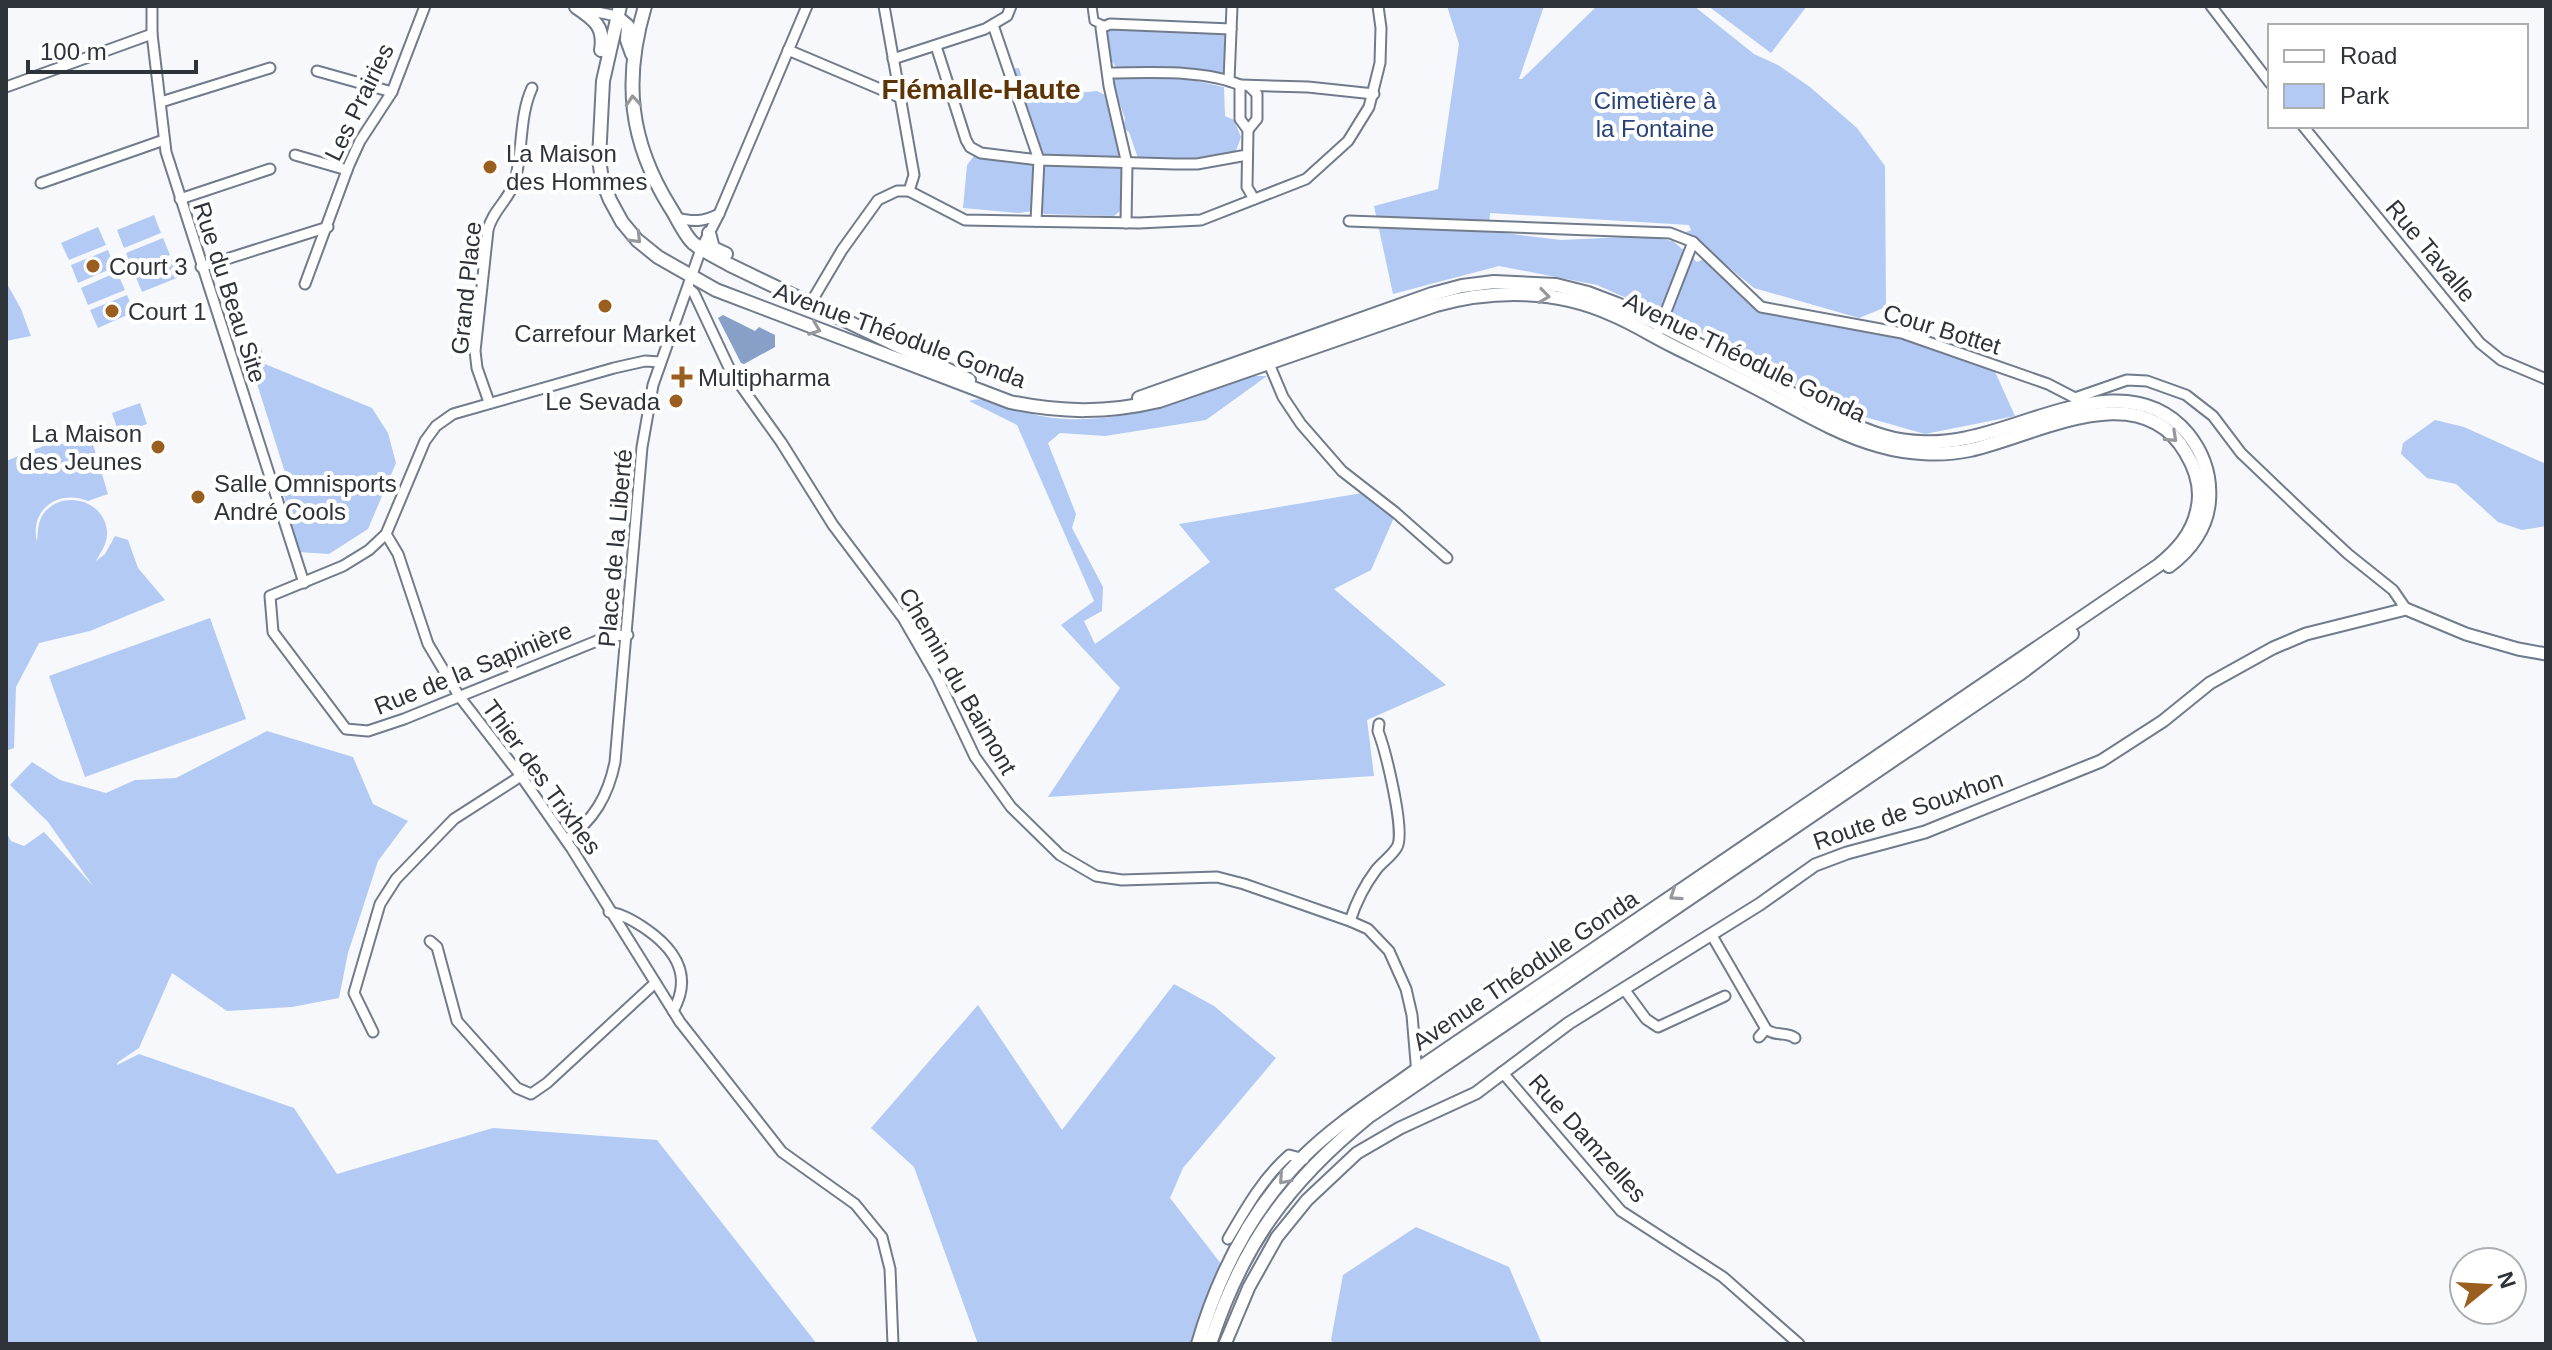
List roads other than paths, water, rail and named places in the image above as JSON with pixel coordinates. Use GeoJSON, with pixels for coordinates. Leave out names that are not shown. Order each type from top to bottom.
{"type":"FeatureCollection","features":[{"type":"Feature","properties":{"kind":"main road"},"geometry":{"type":"LineString","coordinates":[[577,6],[595,20],[602,32],[595,89],[600,103]]}},
{"type":"Feature","properties":{"kind":"main road"},"geometry":{"type":"LineString","coordinates":[[634,56],[628,43],[628,26],[618,11],[645,7]]}},
{"type":"Feature","properties":{"kind":"main road","name":"Avenue Théodule Gonda"},"geometry":{"type":"LineString","coordinates":[[645,7],[634,56],[632,104],[641,146],[650,169],[685,234],[701,249],[810,304],[982,386],[1015,396],[1035,401],[1094,404],[1130,400],[1467,296],[1553,297],[1658,331],[1851,436],[1880,446],[1912,453],[1940,454],[1970,450],[2094,414],[2118,412],[2133,414],[2173,436],[2192,462],[2199,498],[2193,523],[2185,539],[2159,565],[1419,1076],[1332,1132],[1307,1162],[1255,1240],[1226,1295],[1210,1344]]}},
{"type":"Feature","properties":{"kind":"main road","name":"Avenue Théodule Gonda"},"geometry":{"type":"LineString","coordinates":[[618,11],[600,103],[599,159],[602,180],[616,212],[632,234],[690,282],[700,283],[977,391],[1010,402],[1061,411],[1095,412],[1159,401],[1267,357]]}},
{"type":"Feature","properties":{"kind":"main road","name":"Avenue Théodule Gonda"},"geometry":{"type":"LineString","coordinates":[[709,233],[713,248],[932,359],[937,365]]}},
{"type":"Feature","properties":{"kind":"main road","name":"Avenue Théodule Gonda"},"geometry":{"type":"LineString","coordinates":[[1198,1344],[1237,1246],[1275,1190],[1307,1162]]}},
{"type":"Feature","properties":{"kind":"street","name":"Rue du Beau Site"},"geometry":{"type":"LineString","coordinates":[[152,6],[152,34],[164,140],[201,267],[304,583]]}},
{"type":"Feature","properties":{"kind":"street","name":"Les Prairies"},"geometry":{"type":"LineString","coordinates":[[305,284],[347,170],[360,141],[392,92],[425,6]]}},
{"type":"Feature","properties":{"kind":"street"},"geometry":{"type":"LineString","coordinates":[[577,6],[618,11]]}},
{"type":"Feature","properties":{"kind":"street","name":"Place de la Liberté"},"geometry":{"type":"LineString","coordinates":[[566,840],[597,811],[613,774],[628,635],[642,447],[660,362],[701,249],[719,214],[807,6]]}},
{"type":"Feature","properties":{"kind":"street"},"geometry":{"type":"LineString","coordinates":[[884,6],[914,175],[909,191]]}},
{"type":"Feature","properties":{"kind":"street"},"geometry":{"type":"LineString","coordinates":[[893,59],[993,25],[1007,16],[1011,6]]}},
{"type":"Feature","properties":{"kind":"street"},"geometry":{"type":"LineString","coordinates":[[1092,6],[1094,21],[1103,25],[1231,29]]}},
{"type":"Feature","properties":{"kind":"street"},"geometry":{"type":"LineString","coordinates":[[1229,81],[1232,6]]}},
{"type":"Feature","properties":{"kind":"street"},"geometry":{"type":"LineString","coordinates":[[813,299],[842,250],[878,200],[897,191],[909,191],[965,220],[1126,223],[1201,220],[1306,179],[1358,130],[1374,94],[1382,45],[1378,6]]}},
{"type":"Feature","properties":{"kind":"street"},"geometry":{"type":"LineString","coordinates":[[2211,6],[2268,80]]}},
{"type":"Feature","properties":{"kind":"street"},"geometry":{"type":"LineString","coordinates":[[993,25],[1039,160],[1036,221]]}},
{"type":"Feature","properties":{"kind":"street"},"geometry":{"type":"LineString","coordinates":[[1103,25],[1101,31],[1109,86],[1127,164],[1126,223]]}},
{"type":"Feature","properties":{"kind":"street"},"geometry":{"type":"LineString","coordinates":[[6,87],[152,34]]}},
{"type":"Feature","properties":{"kind":"street"},"geometry":{"type":"LineString","coordinates":[[936,46],[970,147],[981,153],[1039,160],[1127,164],[1197,164],[1247,155]]}},
{"type":"Feature","properties":{"kind":"street"},"geometry":{"type":"LineString","coordinates":[[788,50],[899,97]]}},
{"type":"Feature","properties":{"kind":"street"},"geometry":{"type":"LineString","coordinates":[[161,102],[270,68]]}},
{"type":"Feature","properties":{"kind":"street"},"geometry":{"type":"LineString","coordinates":[[317,71],[392,92]]}},
{"type":"Feature","properties":{"kind":"street"},"geometry":{"type":"LineString","coordinates":[[1108,73],[1184,74],[1229,81],[1257,94],[1257,119],[1248,130],[1247,155],[1247,187],[1254,199]]}},
{"type":"Feature","properties":{"kind":"street"},"geometry":{"type":"LineString","coordinates":[[1244,86],[1308,87],[1374,94]]}},
{"type":"Feature","properties":{"kind":"street"},"geometry":{"type":"LineString","coordinates":[[1244,86],[1240,119],[1248,130]]}},
{"type":"Feature","properties":{"kind":"street","name":"Grand Place"},"geometry":{"type":"LineString","coordinates":[[489,402],[479,376],[475,351],[488,230],[490,220],[507,198],[514,182],[532,88]]}},
{"type":"Feature","properties":{"kind":"street","name":"Rue Tavalle"},"geometry":{"type":"LineString","coordinates":[[2305,128],[2480,343],[2501,360],[2546,379]]}},
{"type":"Feature","properties":{"kind":"street"},"geometry":{"type":"LineString","coordinates":[[41,183],[164,140]]}},
{"type":"Feature","properties":{"kind":"street"},"geometry":{"type":"LineString","coordinates":[[295,155],[347,170]]}},
{"type":"Feature","properties":{"kind":"street"},"geometry":{"type":"LineString","coordinates":[[180,199],[270,169]]}},
{"type":"Feature","properties":{"kind":"street"},"geometry":{"type":"LineString","coordinates":[[677,218],[693,222],[708,220],[719,214]]}},
{"type":"Feature","properties":{"kind":"street","name":"Cour Bottet"},"geometry":{"type":"LineString","coordinates":[[1349,221],[1680,235],[1693,242],[1761,307],[1902,333],[2048,384],[2075,398],[2127,380],[2147,381],[2186,395],[2213,416],[2241,453],[2307,516],[2348,554],[2381,578],[2406,609]]}},
{"type":"Feature","properties":{"kind":"street"},"geometry":{"type":"LineString","coordinates":[[201,267],[328,227]]}},
{"type":"Feature","properties":{"kind":"street"},"geometry":{"type":"LineString","coordinates":[[1658,331],[1693,242]]}},
{"type":"Feature","properties":{"kind":"street","name":"Chemin du Baimont"},"geometry":{"type":"LineString","coordinates":[[690,282],[731,372],[781,442],[833,525],[909,626],[982,769],[1011,807],[1040,838],[1078,867],[1105,878],[1217,877],[1368,929],[1383,943],[1401,977],[1411,1008],[1419,1076]]}},
{"type":"Feature","properties":{"kind":"street"},"geometry":{"type":"LineString","coordinates":[[700,307],[706,294],[716,290]]}},
{"type":"Feature","properties":{"kind":"street"},"geometry":{"type":"LineString","coordinates":[[1267,357],[1283,397],[1301,424],[1342,471],[1447,558]]}},
{"type":"Feature","properties":{"kind":"street"},"geometry":{"type":"LineString","coordinates":[[304,583],[343,566],[369,550],[386,534],[430,432],[453,414],[634,363],[660,362]]}},
{"type":"Feature","properties":{"kind":"street","name":"Thier des Trixhes"},"geometry":{"type":"LineString","coordinates":[[386,534],[398,554],[428,644],[459,696],[566,840],[673,1011],[782,1152],[846,1197],[874,1224],[889,1257],[893,1344]]}},
{"type":"Feature","properties":{"kind":"street","name":"Rue de la Sapinière"},"geometry":{"type":"LineString","coordinates":[[304,583],[270,596],[273,632],[346,729],[368,731],[609,636],[628,635]]}},
{"type":"Feature","properties":{"kind":"street"},"geometry":{"type":"LineString","coordinates":[[2406,609],[2466,634],[2546,654]]}},
{"type":"Feature","properties":{"kind":"street","name":"Route de Souxhon"},"geometry":{"type":"LineString","coordinates":[[1225,1344],[1249,1287],[1277,1237],[1307,1200],[1357,1153],[1409,1123],[1470,1096],[1569,1023],[1815,865],[1925,832],[2101,761],[2163,721],[2210,683],[2273,648],[2306,634],[2406,609]]}},
{"type":"Feature","properties":{"kind":"street"},"geometry":{"type":"LineString","coordinates":[[1350,921],[1376,869],[1397,847],[1401,836],[1379,724]]}},
{"type":"Feature","properties":{"kind":"street"},"geometry":{"type":"LineString","coordinates":[[373,1032],[354,993],[380,904],[396,879],[454,819],[521,776]]}},
{"type":"Feature","properties":{"kind":"street"},"geometry":{"type":"LineString","coordinates":[[609,912],[620,913],[640,925],[663,940],[674,953],[681,985],[673,1011]]}},
{"type":"Feature","properties":{"kind":"street"},"geometry":{"type":"LineString","coordinates":[[1711,934],[1763,1033],[1795,1038]]}},
{"type":"Feature","properties":{"kind":"street"},"geometry":{"type":"LineString","coordinates":[[430,941],[437,947],[457,1021],[517,1088],[531,1094],[547,1083],[654,984]]}},
{"type":"Feature","properties":{"kind":"street"},"geometry":{"type":"LineString","coordinates":[[1624,989],[1646,1019],[1658,1027],[1725,996]]}},
{"type":"Feature","properties":{"kind":"street","name":"Rue Damzelles"},"geometry":{"type":"LineString","coordinates":[[1502,1072],[1621,1211],[1723,1277],[1799,1344]]}},
{"type":"Feature","properties":{"kind":"street","name":"Avenue Théodule Gonda"},"geometry":{"type":"LineString","coordinates":[[1228,1239],[1273,1169],[1289,1155],[1307,1162]]}},
{"type":"Feature","properties":{"kind":"place","name":"La Maison des Hommes"},"geometry":{"type":"Point","coordinates":[490,167]}},
{"type":"Feature","properties":{"kind":"place","name":"Court 3"},"geometry":{"type":"Point","coordinates":[93,266]}},
{"type":"Feature","properties":{"kind":"place","name":"Carrefour Market"},"geometry":{"type":"Point","coordinates":[605,306]}},
{"type":"Feature","properties":{"kind":"place","name":"Court 1"},"geometry":{"type":"Point","coordinates":[112,311]}},
{"type":"Feature","properties":{"kind":"place","name":"Multipharma"},"geometry":{"type":"Point","coordinates":[682,377]}},
{"type":"Feature","properties":{"kind":"place","name":"Le Sevada"},"geometry":{"type":"Point","coordinates":[676,401]}},
{"type":"Feature","properties":{"kind":"place","name":"La Maison des Jeunes"},"geometry":{"type":"Point","coordinates":[158,447]}},
{"type":"Feature","properties":{"kind":"place","name":"Salle Omnisports André Cools"},"geometry":{"type":"Point","coordinates":[198,497]}},
{"type":"Feature","properties":{"kind":"district","name":"Flémalle-Haute"},"geometry":{"type":"Point","coordinates":[981,89]}},
{"type":"Feature","properties":{"kind":"park label","name":"Cimetière à la Fontaine"},"geometry":{"type":"Point","coordinates":[1655,114]}}]}
